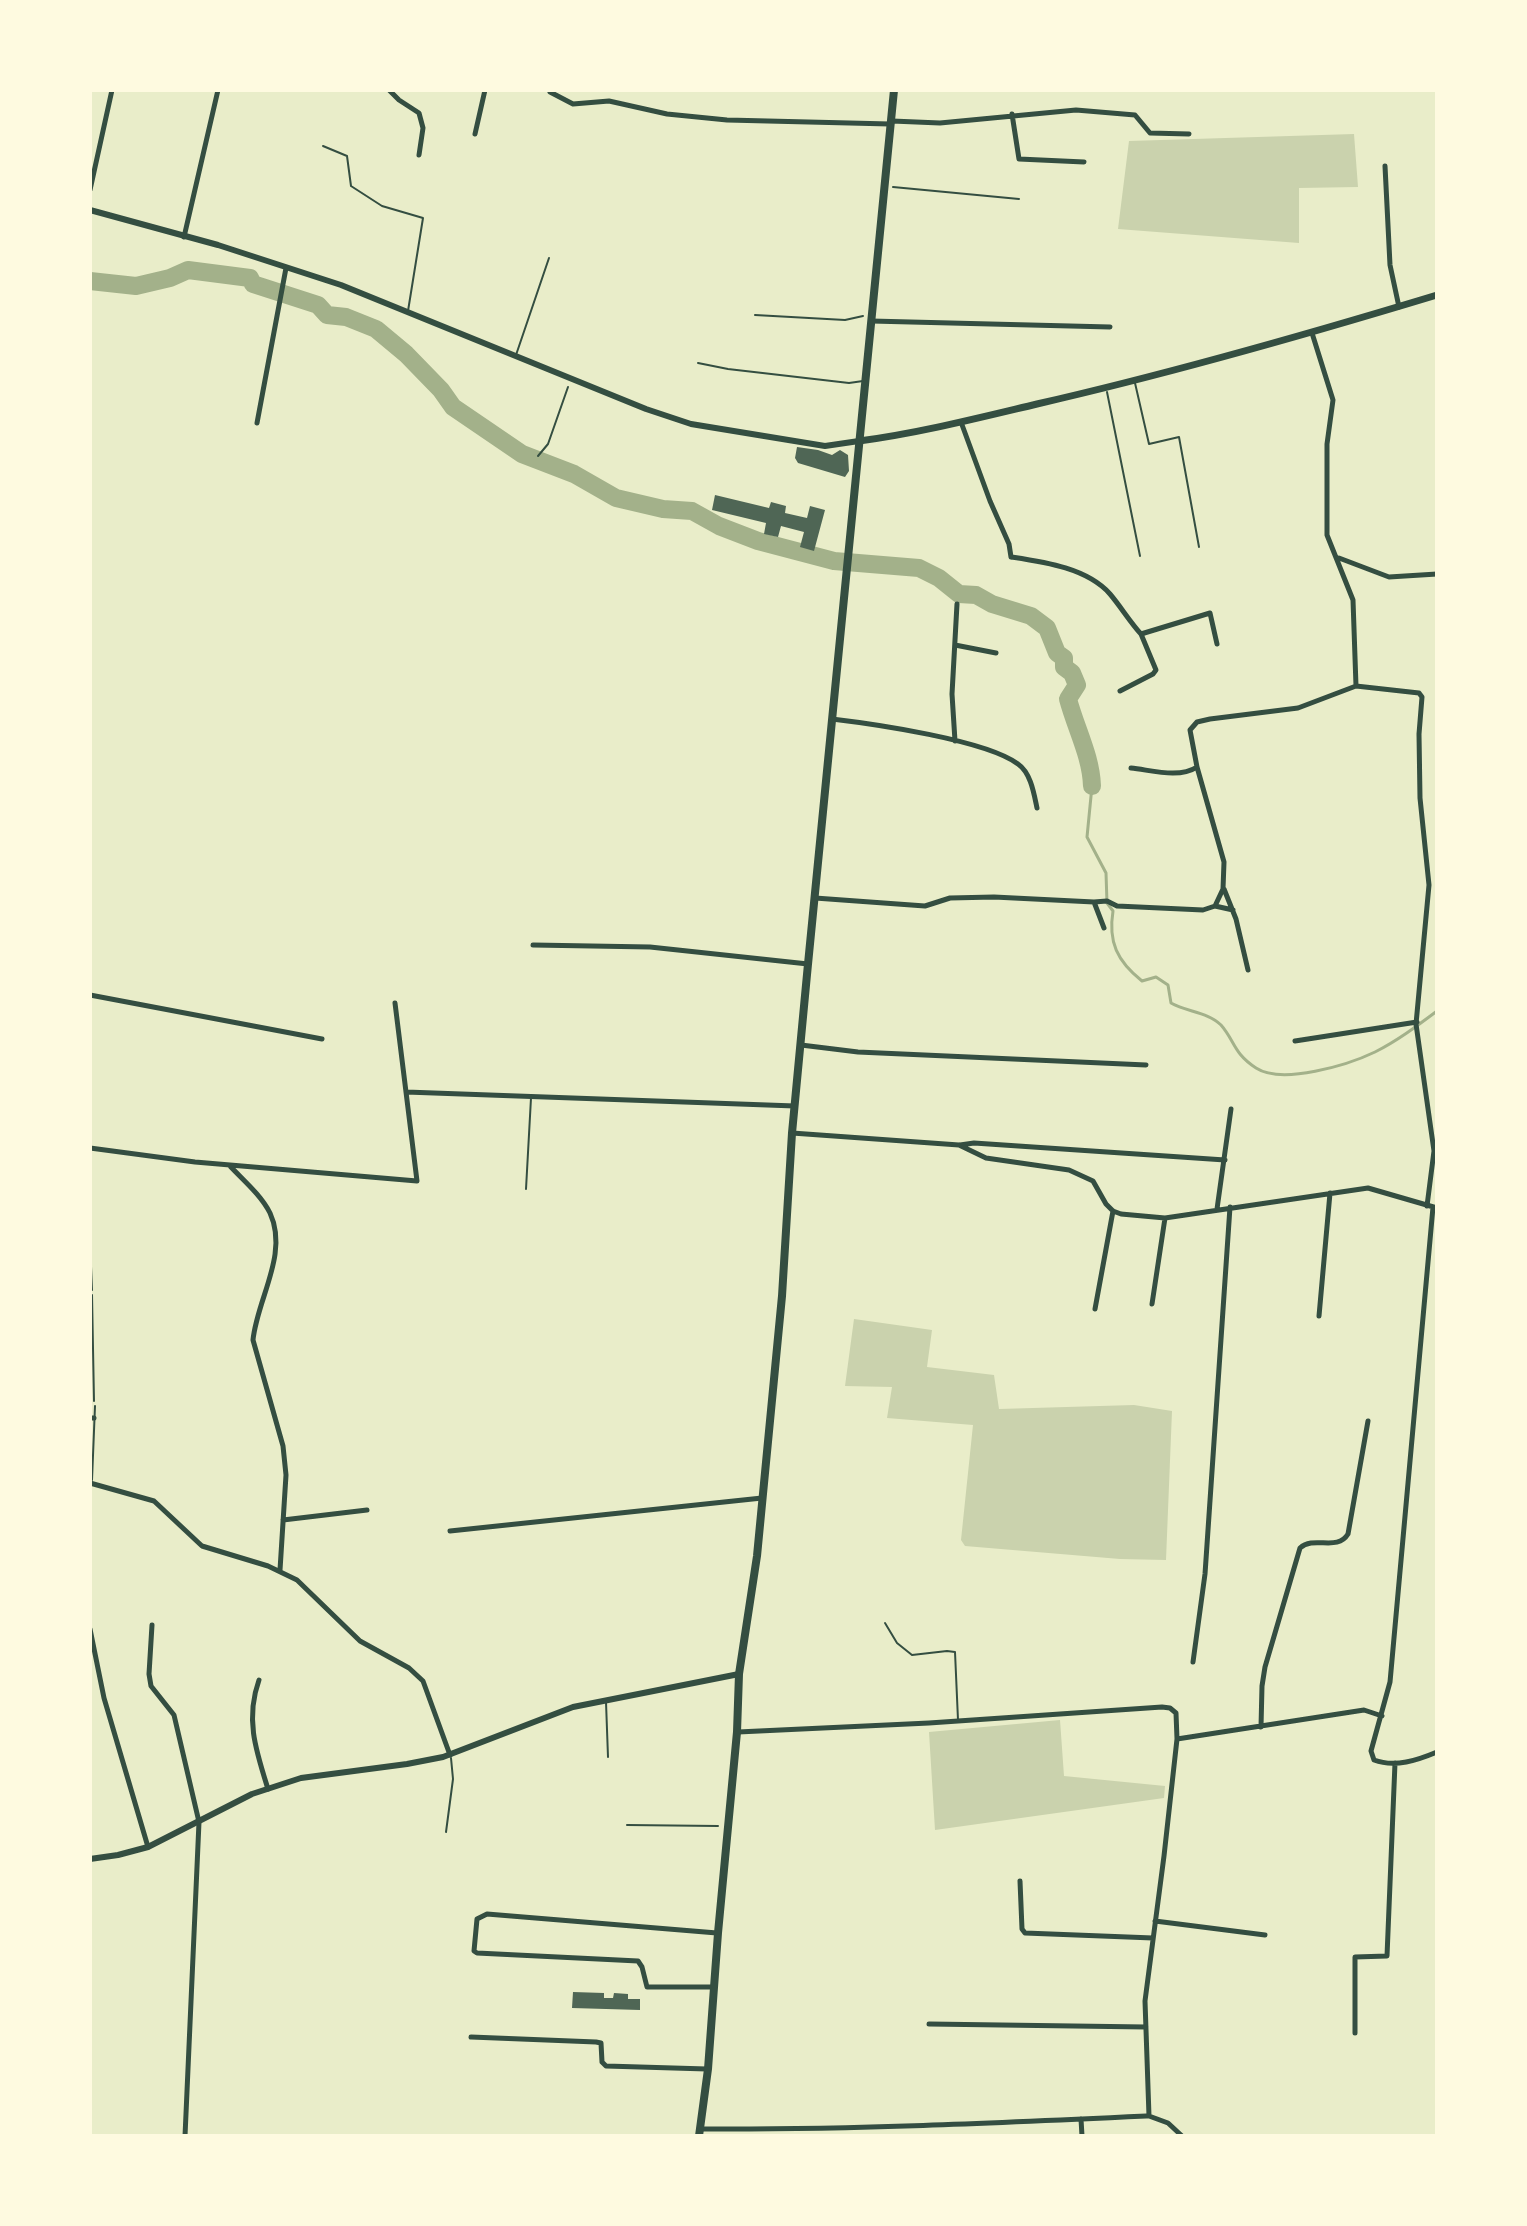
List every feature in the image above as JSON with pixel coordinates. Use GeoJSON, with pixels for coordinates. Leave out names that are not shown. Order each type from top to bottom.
{"type":"FeatureCollection","features":[{"type":"Feature","properties":{"kind":"main road"},"geometry":{"type":"LineString","coordinates":[[699,2132],[708,2069],[737,1732],[739,1674],[757,1556],[782,1296],[792,1133],[894,90]]}},
{"type":"Feature","properties":{"kind":"main road"},"geometry":{"type":"LineString","coordinates":[[859,441],[961,422],[1106,389],[1312,333],[1437,295]]}},
{"type":"Feature","properties":{"kind":"street"},"geometry":{"type":"LineString","coordinates":[[90,190],[112,90]]}},
{"type":"Feature","properties":{"kind":"street"},"geometry":{"type":"LineString","coordinates":[[184,238],[218,90]]}},
{"type":"Feature","properties":{"kind":"street"},"geometry":{"type":"LineString","coordinates":[[389,90],[419,113],[423,128],[419,155]]}},
{"type":"Feature","properties":{"kind":"street"},"geometry":{"type":"LineString","coordinates":[[475,134],[485,90]]}},
{"type":"Feature","properties":{"kind":"street"},"geometry":{"type":"LineString","coordinates":[[550,92],[573,104],[609,101],[667,114],[727,120],[940,123],[1076,110],[1135,115],[1150,133],[1189,134]]}},
{"type":"Feature","properties":{"kind":"street"},"geometry":{"type":"LineString","coordinates":[[1012,114],[1019,159],[1084,162]]}},
{"type":"Feature","properties":{"kind":"street"},"geometry":{"type":"LineString","coordinates":[[1385,166],[1390,265],[1399,307]]}},
{"type":"Feature","properties":{"kind":"street"},"geometry":{"type":"LineString","coordinates":[[90,210],[218,245],[341,285],[571,379],[691,424],[825,446],[859,441]]}},
{"type":"Feature","properties":{"kind":"street"},"geometry":{"type":"LineString","coordinates":[[257,423],[286,268]]}},
{"type":"Feature","properties":{"kind":"street"},"geometry":{"type":"LineString","coordinates":[[872,318],[1110,327]]}},
{"type":"Feature","properties":{"kind":"street"},"geometry":{"type":"LineString","coordinates":[[1312,333],[1333,400],[1327,444],[1326,523],[1327,535],[1353,600],[1356,686]]}},
{"type":"Feature","properties":{"kind":"street"},"geometry":{"type":"LineString","coordinates":[[961,422],[1009,544],[1011,557],[1046,562],[1085,576],[1108,591],[1141,634],[1156,670],[1120,691]]}},
{"type":"Feature","properties":{"kind":"street"},"geometry":{"type":"LineString","coordinates":[[1338,558],[1389,577],[1437,574]]}},
{"type":"Feature","properties":{"kind":"street"},"geometry":{"type":"LineString","coordinates":[[955,741],[952,694],[957,604]]}},
{"type":"Feature","properties":{"kind":"street"},"geometry":{"type":"LineString","coordinates":[[1141,634],[1210,613],[1217,644]]}},
{"type":"Feature","properties":{"kind":"street"},"geometry":{"type":"LineString","coordinates":[[955,645],[996,653]]}},
{"type":"Feature","properties":{"kind":"street"},"geometry":{"type":"LineString","coordinates":[[1215,906],[1223,889],[1224,862],[1197,767],[1190,730],[1197,722],[1298,708],[1356,686],[1419,693],[1422,697],[1420,798],[1429,885],[1416,1023],[1434,1116],[1434,1167],[1391,1667],[1382,1716],[1374,1734],[1372,1757],[1379,1763],[1395,1763],[1417,1760],[1437,1752]]}},
{"type":"Feature","properties":{"kind":"street"},"geometry":{"type":"LineString","coordinates":[[832,719],[955,741],[1020,764],[1033,786],[1037,808]]}},
{"type":"Feature","properties":{"kind":"street"},"geometry":{"type":"LineString","coordinates":[[1131,768],[1179,773],[1197,767]]}},
{"type":"Feature","properties":{"kind":"street"},"geometry":{"type":"LineString","coordinates":[[1223,889],[1233,910],[1248,970]]}},
{"type":"Feature","properties":{"kind":"street"},"geometry":{"type":"LineString","coordinates":[[815,898],[925,906],[950,898],[994,897],[1107,901],[1117,906],[1203,910],[1215,906],[1233,910]]}},
{"type":"Feature","properties":{"kind":"street"},"geometry":{"type":"LineString","coordinates":[[1094,902],[1104,928]]}},
{"type":"Feature","properties":{"kind":"street"},"geometry":{"type":"LineString","coordinates":[[533,945],[650,947],[808,964]]}},
{"type":"Feature","properties":{"kind":"street"},"geometry":{"type":"LineString","coordinates":[[90,995],[322,1039]]}},
{"type":"Feature","properties":{"kind":"street"},"geometry":{"type":"LineString","coordinates":[[90,1148],[229,1165],[417,1181],[395,1003]]}},
{"type":"Feature","properties":{"kind":"street"},"geometry":{"type":"LineString","coordinates":[[1295,1041],[1416,1023]]}},
{"type":"Feature","properties":{"kind":"street"},"geometry":{"type":"LineString","coordinates":[[801,1045],[858,1052],[1146,1065]]}},
{"type":"Feature","properties":{"kind":"street"},"geometry":{"type":"LineString","coordinates":[[406,1092],[795,1106]]}},
{"type":"Feature","properties":{"kind":"street"},"geometry":{"type":"LineString","coordinates":[[1217,1209],[1231,1109]]}},
{"type":"Feature","properties":{"kind":"street"},"geometry":{"type":"LineString","coordinates":[[792,1133],[1225,1160]]}},
{"type":"Feature","properties":{"kind":"street"},"geometry":{"type":"LineString","coordinates":[[959,1145],[986,1158],[1069,1170],[1093,1181],[1113,1211],[1165,1218],[1368,1188],[1432,1207]]}},
{"type":"Feature","properties":{"kind":"street"},"geometry":{"type":"LineString","coordinates":[[229,1165],[261,1199],[277,1235],[275,1257],[253,1340],[255,1356],[283,1446],[286,1475],[280,1570]]}},
{"type":"Feature","properties":{"kind":"street"},"geometry":{"type":"LineString","coordinates":[[1319,1316],[1330,1193]]}},
{"type":"Feature","properties":{"kind":"street"},"geometry":{"type":"LineString","coordinates":[[1193,1662],[1205,1574],[1230,1207]]}},
{"type":"Feature","properties":{"kind":"street"},"geometry":{"type":"LineString","coordinates":[[1095,1309],[1113,1211]]}},
{"type":"Feature","properties":{"kind":"street"},"geometry":{"type":"LineString","coordinates":[[1152,1304],[1165,1218]]}},
{"type":"Feature","properties":{"kind":"street"},"geometry":{"type":"LineString","coordinates":[[1261,1727],[1265,1667],[1300,1548],[1310,1542],[1338,1543],[1348,1534],[1368,1421]]}},
{"type":"Feature","properties":{"kind":"street"},"geometry":{"type":"LineString","coordinates":[[91,1484],[159,1504],[202,1546],[280,1570],[297,1580],[360,1641],[409,1668],[423,1681],[450,1755]]}},
{"type":"Feature","properties":{"kind":"street"},"geometry":{"type":"LineString","coordinates":[[450,1531],[762,1498]]}},
{"type":"Feature","properties":{"kind":"street"},"geometry":{"type":"LineString","coordinates":[[283,1520],[367,1510]]}},
{"type":"Feature","properties":{"kind":"street"},"geometry":{"type":"LineString","coordinates":[[152,1625],[151,1686],[174,1715],[199,1822],[185,2136]]}},
{"type":"Feature","properties":{"kind":"street"},"geometry":{"type":"LineString","coordinates":[[90,1629],[104,1698],[148,1847]]}},
{"type":"Feature","properties":{"kind":"street"},"geometry":{"type":"LineString","coordinates":[[90,1859],[148,1847],[252,1794],[301,1778],[450,1755],[573,1707],[739,1674]]}},
{"type":"Feature","properties":{"kind":"street"},"geometry":{"type":"LineString","coordinates":[[259,1680],[253,1697],[251,1723],[268,1789]]}},
{"type":"Feature","properties":{"kind":"street"},"geometry":{"type":"LineString","coordinates":[[737,1732],[1162,1707],[1176,1713],[1177,1739],[1145,2001],[1149,2116]]}},
{"type":"Feature","properties":{"kind":"street"},"geometry":{"type":"LineString","coordinates":[[1177,1739],[1364,1710],[1382,1716]]}},
{"type":"Feature","properties":{"kind":"street"},"geometry":{"type":"LineString","coordinates":[[1355,2033],[1355,1957],[1387,1956],[1395,1763]]}},
{"type":"Feature","properties":{"kind":"street"},"geometry":{"type":"LineString","coordinates":[[1020,1881],[1022,1929],[1025,1933],[1153,1938]]}},
{"type":"Feature","properties":{"kind":"street"},"geometry":{"type":"LineString","coordinates":[[714,1987],[647,1987],[638,1961],[477,1953],[475,1945],[477,1919],[487,1914],[718,1933]]}},
{"type":"Feature","properties":{"kind":"street"},"geometry":{"type":"LineString","coordinates":[[1155,1921],[1265,1935]]}},
{"type":"Feature","properties":{"kind":"street"},"geometry":{"type":"LineString","coordinates":[[929,2024],[1146,2027]]}},
{"type":"Feature","properties":{"kind":"street"},"geometry":{"type":"LineString","coordinates":[[471,2037],[596,2042],[601,2043],[602,2062],[606,2066],[708,2069]]}},
{"type":"Feature","properties":{"kind":"street"},"geometry":{"type":"LineString","coordinates":[[699,2132],[1149,2116],[1168,2123],[1182,2136]]}},
{"type":"Feature","properties":{"kind":"street"},"geometry":{"type":"LineString","coordinates":[[1081,2119],[1082,2136]]}},
{"type":"Feature","properties":{"kind":"lane"},"geometry":{"type":"LineString","coordinates":[[323,146],[347,156],[351,186],[382,206],[423,218],[408,313]]}},
{"type":"Feature","properties":{"kind":"lane"},"geometry":{"type":"LineString","coordinates":[[515,356],[549,258]]}},
{"type":"Feature","properties":{"kind":"lane"},"geometry":{"type":"LineString","coordinates":[[698,363],[849,383],[866,380]]}},
{"type":"Feature","properties":{"kind":"lane"},"geometry":{"type":"LineString","coordinates":[[1135,381],[1149,444],[1179,437],[1199,547]]}},
{"type":"Feature","properties":{"kind":"lane"},"geometry":{"type":"LineString","coordinates":[[1106,389],[1140,556]]}},
{"type":"Feature","properties":{"kind":"lane"},"geometry":{"type":"LineString","coordinates":[[526,1189],[531,1097]]}},
{"type":"Feature","properties":{"kind":"lane"},"geometry":{"type":"LineString","coordinates":[[90,1243],[92,1290]]}},
{"type":"Feature","properties":{"kind":"lane"},"geometry":{"type":"LineString","coordinates":[[91,1484],[95,1406]]}},
{"type":"Feature","properties":{"kind":"lane"},"geometry":{"type":"LineString","coordinates":[[885,1623],[897,1643],[912,1655],[955,1652],[958,1657],[958,1721]]}},
{"type":"Feature","properties":{"kind":"lane"},"geometry":{"type":"LineString","coordinates":[[606,1701],[608,1757]]}},
{"type":"Feature","properties":{"kind":"lane"},"geometry":{"type":"LineString","coordinates":[[446,1832],[453,1779],[450,1755]]}},
{"type":"Feature","properties":{"kind":"path"},"geometry":{"type":"LineString","coordinates":[[883,186],[1019,199]]}},
{"type":"Feature","properties":{"kind":"path"},"geometry":{"type":"LineString","coordinates":[[755,315],[845,320],[872,318]]}},
{"type":"Feature","properties":{"kind":"path"},"geometry":{"type":"LineString","coordinates":[[538,456],[548,444],[571,379]]}},
{"type":"Feature","properties":{"kind":"path"},"geometry":{"type":"LineString","coordinates":[[92,1290],[95,1406]]}},
{"type":"Feature","properties":{"kind":"path"},"geometry":{"type":"LineString","coordinates":[[627,1825],[727,1826]]}},
{"type":"Feature","properties":{"kind":"green space"},"geometry":{"type":"Polygon","coordinates":[[[1354,134],[1358,187],[1299,188],[1299,243],[1118,229],[1129,141],[1354,134]]]}},
{"type":"Feature","properties":{"kind":"green space"},"geometry":{"type":"Polygon","coordinates":[[[854,1319],[932,1330],[927,1367],[994,1375],[999,1409],[1134,1405],[1172,1411],[1166,1560],[965,1546],[961,1540],[973,1425],[887,1418],[892,1387],[845,1386],[854,1319]]]}},
{"type":"Feature","properties":{"kind":"green space"},"geometry":{"type":"Polygon","coordinates":[[[1060,1720],[1064,1776],[1165,1786],[1164,1798],[935,1830],[929,1732],[1060,1720]]]}},
{"type":"Feature","properties":{"kind":"building"},"geometry":{"type":"Polygon","coordinates":[[[797,447],[832,455],[840,450],[848,455],[849,471],[845,477],[798,463],[795,458],[797,447]]]}},
{"type":"Feature","properties":{"kind":"building"},"geometry":{"type":"Polygon","coordinates":[[[715,495],[769,508],[771,502],[786,506],[785,513],[807,518],[810,506],[825,510],[814,551],[800,547],[804,532],[781,526],[778,537],[764,534],[766,523],[712,510],[715,495]]]}},
{"type":"Feature","properties":{"kind":"building"},"geometry":{"type":"Polygon","coordinates":[[[573,1992],[604,1993],[604,1998],[613,1998],[614,1993],[628,1994],[628,1999],[640,1999],[640,2010],[572,2008],[573,1992]]]}},
{"type":"Feature","properties":{"kind":"waterway"},"geometry":{"type":"LineString","coordinates":[[90,281],[136,286],[188,270],[250,278],[253,284],[318,305],[327,315],[346,317],[376,329],[406,354],[453,407],[522,454],[574,474],[616,498],[663,509],[692,511],[719,526],[758,541],[834,561],[919,568],[939,578],[959,594],[976,595],[992,604],[1031,616],[1047,628],[1057,653],[1064,658],[1064,667],[1072,673],[1077,685],[1068,699],[1086,753],[1092,786]]}},
{"type":"Feature","properties":{"kind":"waterway"},"geometry":{"type":"LineString","coordinates":[[1092,786],[1087,837],[1106,873],[1107,903],[1113,911],[1112,932],[1116,950],[1126,966],[1142,981],[1156,977],[1168,985],[1171,1003],[1221,1025],[1243,1057],[1256,1068],[1267,1073],[1298,1074],[1349,1062],[1391,1043],[1437,1011]]}}]}
